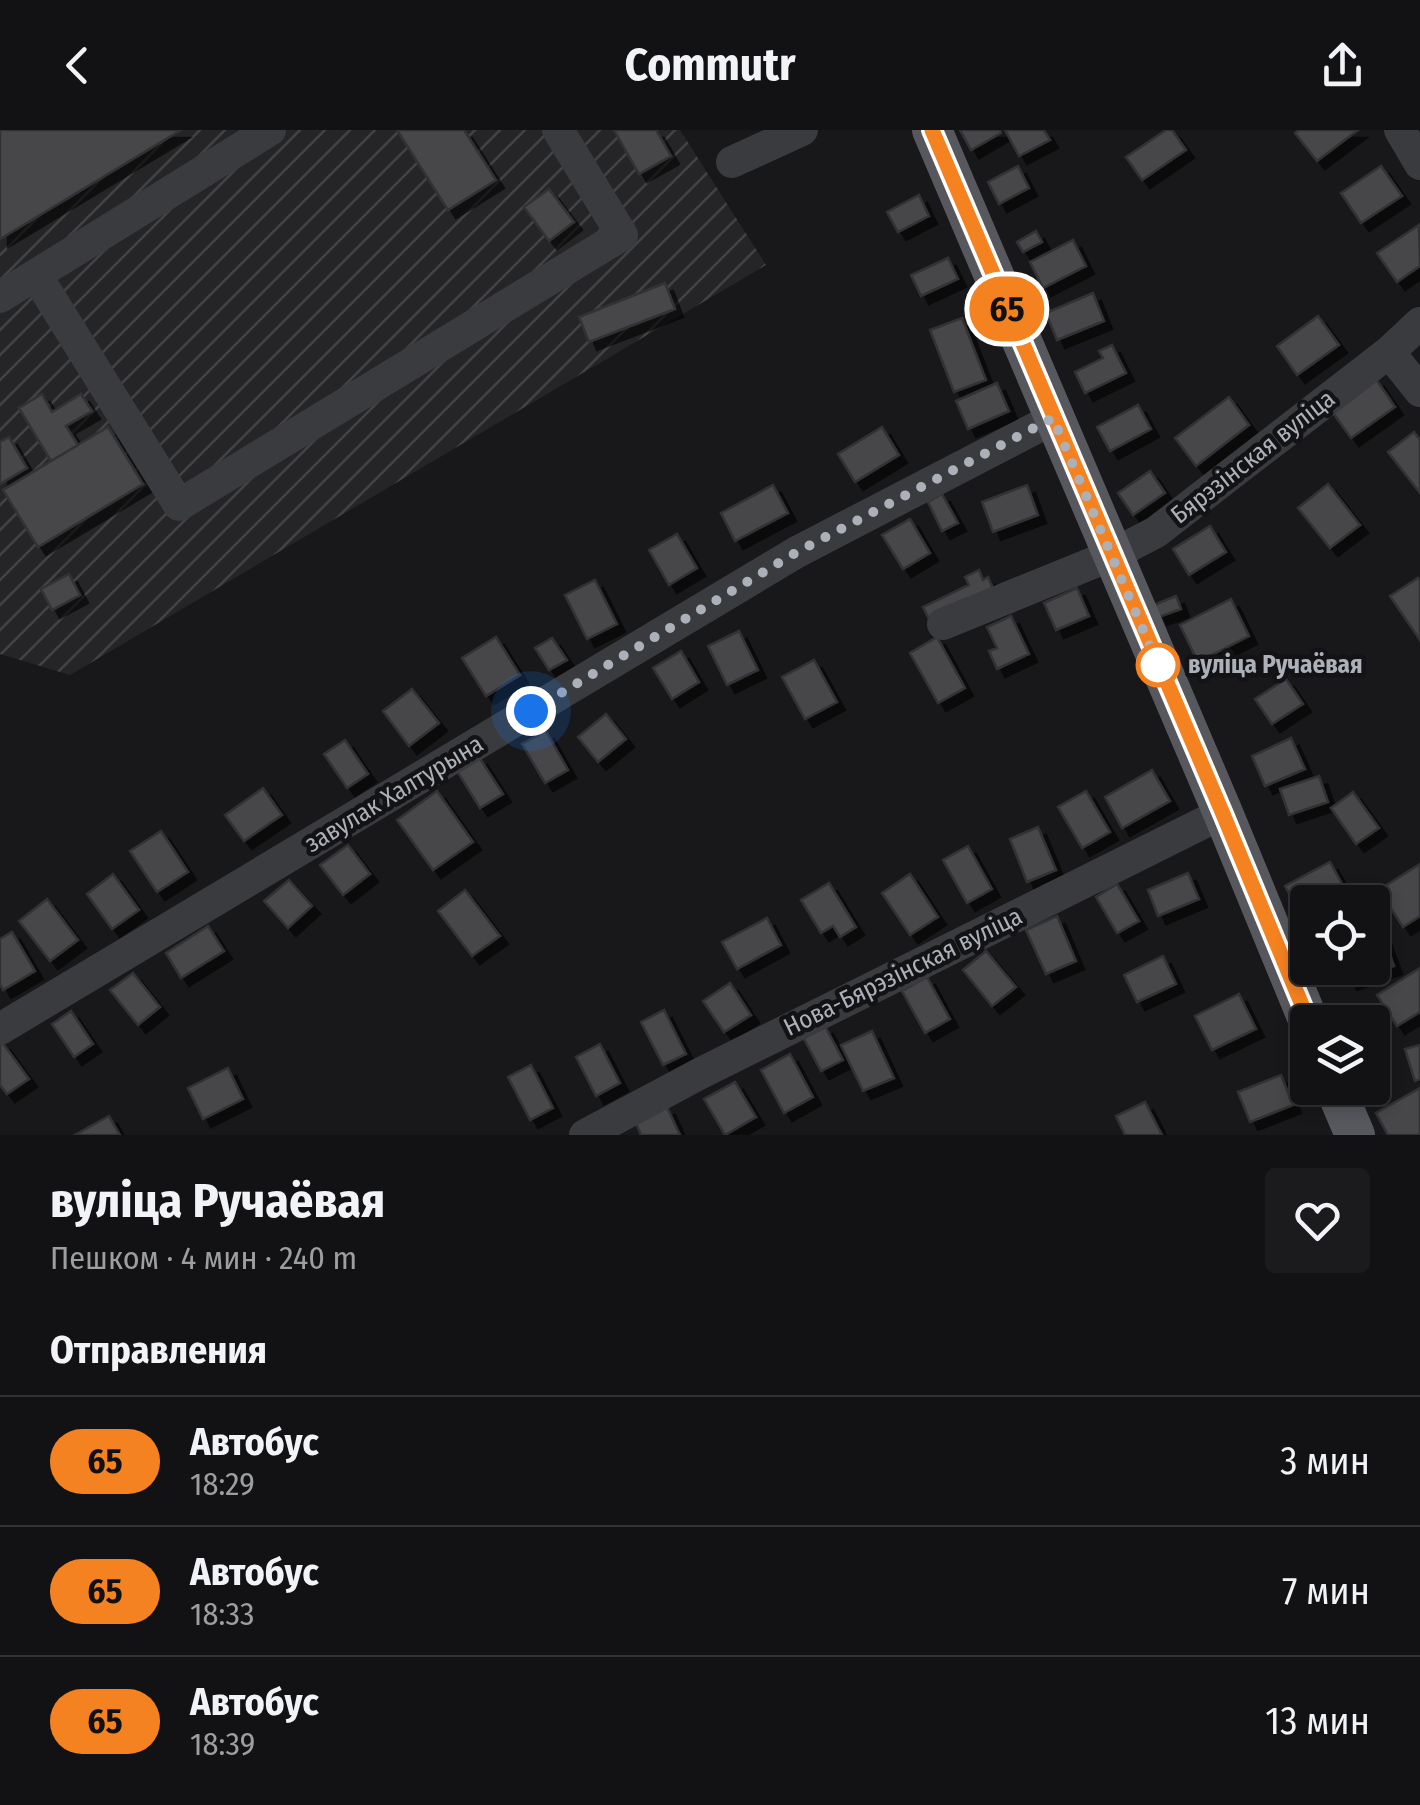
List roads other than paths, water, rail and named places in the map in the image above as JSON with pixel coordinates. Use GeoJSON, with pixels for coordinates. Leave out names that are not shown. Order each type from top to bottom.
{"type":"FeatureCollection","features":[{"type":"Feature","properties":{"kind":"main road"},"geometry":{"type":"LineString","coordinates":[[932,130],[1302,1005]]}},
{"type":"Feature","properties":{"kind":"main road"},"geometry":{"type":"LineString","coordinates":[[1342,1105],[1354,1135]]}},
{"type":"Feature","properties":{"kind":"street"},"geometry":{"type":"LineString","coordinates":[[0,297],[270,130]]}},
{"type":"Feature","properties":{"kind":"street"},"geometry":{"type":"LineString","coordinates":[[36,275],[179,505],[622,236],[558,130]]}},
{"type":"Feature","properties":{"kind":"street"},"geometry":{"type":"LineString","coordinates":[[732,162],[802,130]]}},
{"type":"Feature","properties":{"kind":"street"},"geometry":{"type":"LineString","coordinates":[[1400,130],[1420,164]]}},
{"type":"Feature","properties":{"kind":"street","name":"Бярэзінская вуліца"},"geometry":{"type":"LineString","coordinates":[[943,624],[1112,555],[1156,532],[1420,323]]}},
{"type":"Feature","properties":{"kind":"street"},"geometry":{"type":"LineString","coordinates":[[1388,352],[1420,391]]}},
{"type":"Feature","properties":{"kind":"street","name":"завулак Халтурына"},"geometry":{"type":"LineString","coordinates":[[0,1030],[797,552],[1053,418]]}},
{"type":"Feature","properties":{"kind":"street","name":"Нова-Бярэзінская вуліца"},"geometry":{"type":"LineString","coordinates":[[585,1135],[701,1072],[1223,814]]}},
{"type":"Feature","properties":{"kind":"place","name":"вуліца Ручаёвая"},"geometry":{"type":"Point","coordinates":[1158,665]}}]}
